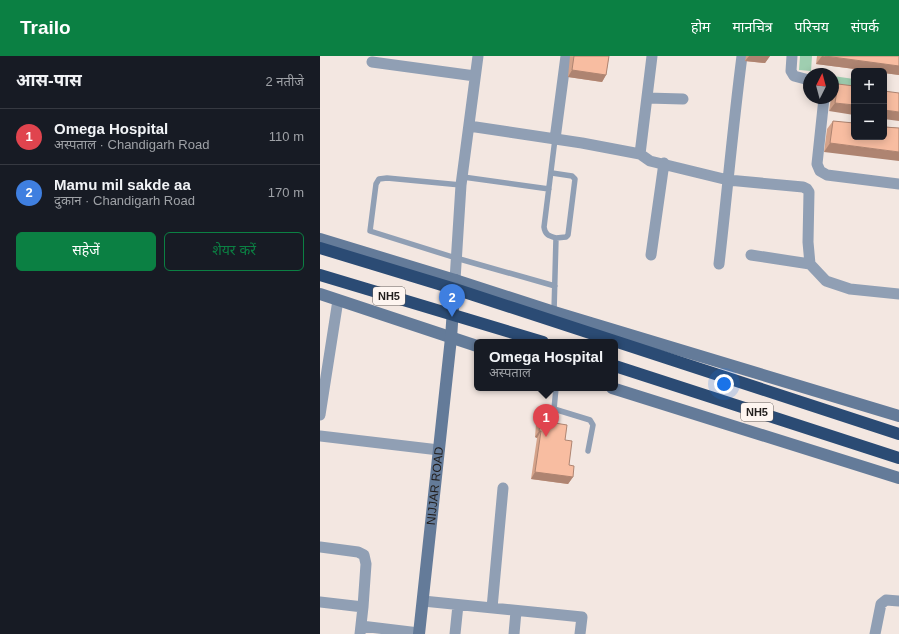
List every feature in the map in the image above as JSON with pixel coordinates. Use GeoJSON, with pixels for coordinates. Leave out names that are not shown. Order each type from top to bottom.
{"type":"FeatureCollection","features":[{"type":"Feature","properties":{"kind":"highway","name":"NH5"},"geometry":{"type":"LineString","coordinates":[[320,248],[455,289],[608,339]]}},
{"type":"Feature","properties":{"kind":"highway","name":"NH5"},"geometry":{"type":"LineString","coordinates":[[320,275],[533,339]]}},
{"type":"Feature","properties":{"kind":"highway","name":"NH5"},"geometry":{"type":"LineString","coordinates":[[618,342],[899,434]]}},
{"type":"Feature","properties":{"kind":"highway","name":"NH5"},"geometry":{"type":"LineString","coordinates":[[618,367],[899,458]]}},
{"type":"Feature","properties":{"kind":"main road"},"geometry":{"type":"LineString","coordinates":[[320,239],[554,312],[899,416]]}},
{"type":"Feature","properties":{"kind":"main road","name":"NIJJAR ROAD"},"geometry":{"type":"LineString","coordinates":[[419,633],[451,338],[455,280]]}},
{"type":"Feature","properties":{"kind":"main road"},"geometry":{"type":"LineString","coordinates":[[320,294],[474,345]]}},
{"type":"Feature","properties":{"kind":"main road"},"geometry":{"type":"LineString","coordinates":[[618,390],[899,478]]}},
{"type":"Feature","properties":{"kind":"street"},"geometry":{"type":"LineString","coordinates":[[455,280],[462,181],[478,56]]}},
{"type":"Feature","properties":{"kind":"street"},"geometry":{"type":"LineString","coordinates":[[555,139],[566,56]]}},
{"type":"Feature","properties":{"kind":"street"},"geometry":{"type":"LineString","coordinates":[[640,154],[652,56]]}},
{"type":"Feature","properties":{"kind":"street"},"geometry":{"type":"LineString","coordinates":[[719,264],[729,159],[742,56]]}},
{"type":"Feature","properties":{"kind":"street"},"geometry":{"type":"LineString","coordinates":[[792,56],[790,71],[794,76],[803,78]]}},
{"type":"Feature","properties":{"kind":"street"},"geometry":{"type":"LineString","coordinates":[[372,62],[406,61],[475,76]]}},
{"type":"Feature","properties":{"kind":"street"},"geometry":{"type":"LineString","coordinates":[[647,98],[683,100]]}},
{"type":"Feature","properties":{"kind":"street"},"geometry":{"type":"LineString","coordinates":[[824,104],[817,164],[820,172],[827,175],[899,184]]}},
{"type":"Feature","properties":{"kind":"street"},"geometry":{"type":"LineString","coordinates":[[822,122],[834,124]]}},
{"type":"Feature","properties":{"kind":"street"},"geometry":{"type":"LineString","coordinates":[[469,126],[640,154],[650,161],[664,163],[728,180],[803,187],[809,192],[808,242],[810,264],[826,281],[850,289],[899,294]]}},
{"type":"Feature","properties":{"kind":"street"},"geometry":{"type":"LineString","coordinates":[[651,255],[664,163]]}},
{"type":"Feature","properties":{"kind":"street"},"geometry":{"type":"LineString","coordinates":[[752,256],[810,264]]}},
{"type":"Feature","properties":{"kind":"street"},"geometry":{"type":"LineString","coordinates":[[320,415],[338,300]]}},
{"type":"Feature","properties":{"kind":"street"},"geometry":{"type":"LineString","coordinates":[[320,436],[439,450]]}},
{"type":"Feature","properties":{"kind":"street"},"geometry":{"type":"LineString","coordinates":[[492,608],[503,488]]}},
{"type":"Feature","properties":{"kind":"street"},"geometry":{"type":"LineString","coordinates":[[320,547],[358,552],[364,555],[366,564],[360,630],[419,633]]}},
{"type":"Feature","properties":{"kind":"street"},"geometry":{"type":"LineString","coordinates":[[875,634],[881,604],[886,600],[899,601]]}},
{"type":"Feature","properties":{"kind":"street"},"geometry":{"type":"LineString","coordinates":[[423,601],[582,617],[580,634]]}},
{"type":"Feature","properties":{"kind":"street"},"geometry":{"type":"LineString","coordinates":[[320,602],[363,607]]}},
{"type":"Feature","properties":{"kind":"street"},"geometry":{"type":"LineString","coordinates":[[455,634],[458,605]]}},
{"type":"Feature","properties":{"kind":"street"},"geometry":{"type":"LineString","coordinates":[[514,634],[516,611]]}},
{"type":"Feature","properties":{"kind":"lane"},"geometry":{"type":"LineString","coordinates":[[552,173],[572,176],[575,179],[568,235],[566,237],[556,238],[544,232],[555,139]]}},
{"type":"Feature","properties":{"kind":"lane"},"geometry":{"type":"LineString","coordinates":[[549,189],[462,181],[379,179],[376,184],[370,231],[456,258],[555,286]]}},
{"type":"Feature","properties":{"kind":"lane"},"geometry":{"type":"LineString","coordinates":[[554,312],[556,238]]}},
{"type":"Feature","properties":{"kind":"lane"},"geometry":{"type":"LineString","coordinates":[[556,391],[554,409],[590,420],[592,422],[593,425],[588,451]]}},
{"type":"Feature","properties":{"kind":"green space"},"geometry":{"type":"Polygon","coordinates":[[[800,56],[812,56],[811,68],[803,68],[803,70],[799,70],[800,56]]]}},
{"type":"Feature","properties":{"kind":"green space"},"geometry":{"type":"Polygon","coordinates":[[[839,77],[851,79],[851,92],[839,91],[839,77]]]}},
{"type":"Feature","properties":{"kind":"building"},"geometry":{"type":"Polygon","coordinates":[[[574,56],[609,56],[606,75],[572,70],[574,56]]]}},
{"type":"Feature","properties":{"kind":"building"},"geometry":{"type":"Polygon","coordinates":[[[825,56],[899,56],[899,66],[825,56]]]}},
{"type":"Feature","properties":{"kind":"building"},"geometry":{"type":"Polygon","coordinates":[[[839,84],[851,86],[851,105],[839,103],[839,84]]]}},
{"type":"Feature","properties":{"kind":"building"},"geometry":{"type":"Polygon","coordinates":[[[887,91],[899,93],[899,112],[887,110],[887,91]]]}},
{"type":"Feature","properties":{"kind":"building"},"geometry":{"type":"Polygon","coordinates":[[[833,121],[851,123],[851,140],[887,140],[887,127],[899,128],[899,152],[830,143],[833,121]]]}},
{"type":"Feature","properties":{"kind":"building"},"geometry":{"type":"Polygon","coordinates":[[[541,417],[549,418],[549,422],[567,425],[565,440],[572,441],[569,465],[574,466],[573,477],[535,472],[541,431],[539,431],[541,417]]]}},
{"type":"Feature","properties":{"kind":"place","name":"Mamu mil sakde aa"},"geometry":{"type":"Point","coordinates":[452,317]}},
{"type":"Feature","properties":{"kind":"place","name":"Omega Hospital"},"geometry":{"type":"Point","coordinates":[546,437]}}]}
